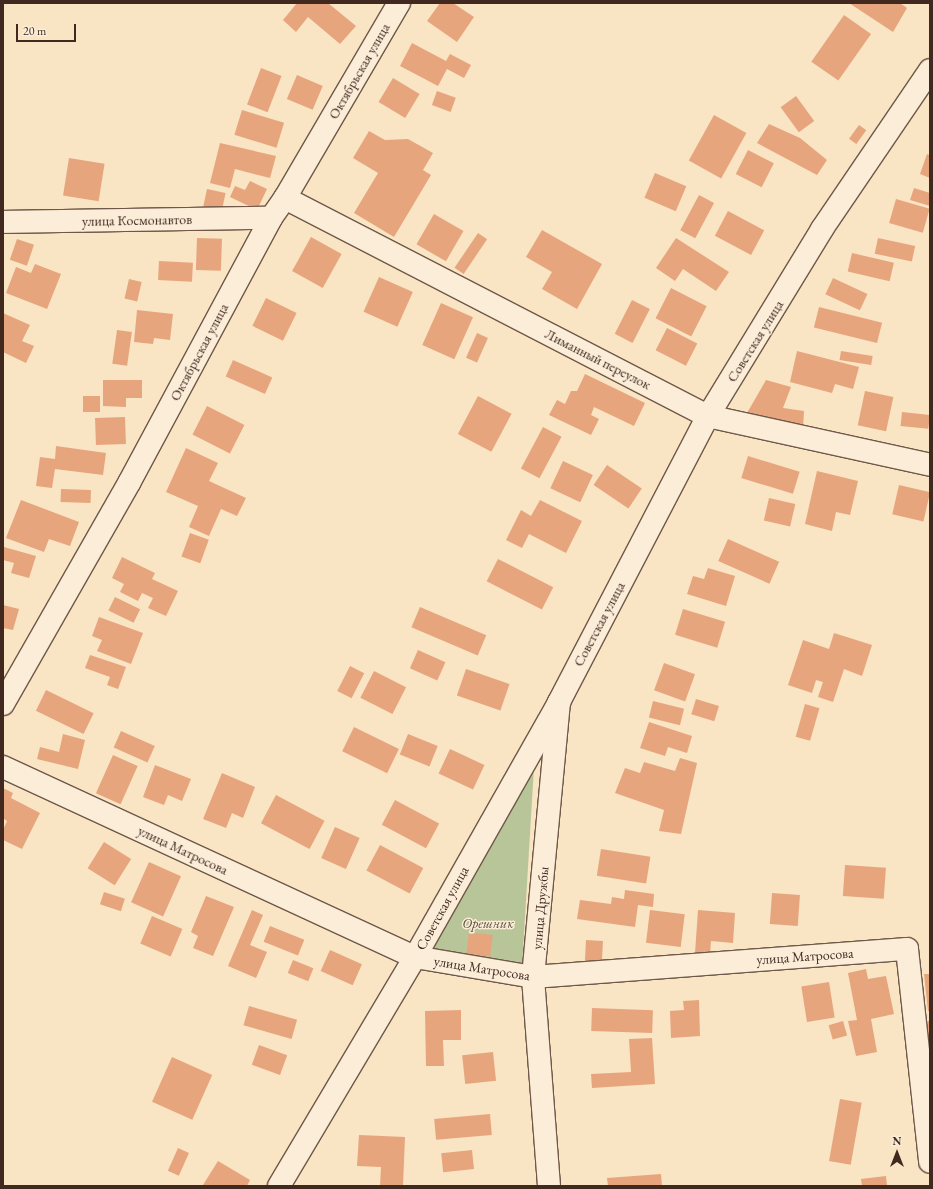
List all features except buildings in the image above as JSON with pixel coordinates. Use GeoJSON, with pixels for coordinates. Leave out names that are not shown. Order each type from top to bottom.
{"type":"FeatureCollection","features":[{"type":"Feature","properties":{"kind":"street","name":"Октябрьская улица"},"geometry":{"type":"LineString","coordinates":[[3,704],[129,483],[271,218],[285,198],[399,3]]}},
{"type":"Feature","properties":{"kind":"street","name":"Советская улица"},"geometry":{"type":"LineString","coordinates":[[279,1186],[415,957],[559,702],[708,416],[822,229],[930,70]]}},
{"type":"Feature","properties":{"kind":"street","name":"Лиманный переулок"},"geometry":{"type":"LineString","coordinates":[[285,198],[708,416],[930,465]]}},
{"type":"Feature","properties":{"kind":"street","name":"улица Космонавтов"},"geometry":{"type":"LineString","coordinates":[[3,222],[271,218]]}},
{"type":"Feature","properties":{"kind":"street","name":"улица Дружбы"},"geometry":{"type":"LineString","coordinates":[[549,1186],[533,977],[559,702]]}},
{"type":"Feature","properties":{"kind":"street","name":"улица Матросова"},"geometry":{"type":"LineString","coordinates":[[3,766],[415,957],[533,977],[907,949],[930,1162]]}},
{"type":"Feature","properties":{"kind":"green space","name":"Орешник"},"geometry":{"type":"Polygon","coordinates":[[[534,767],[522,967],[430,950],[534,767]]]}}]}
